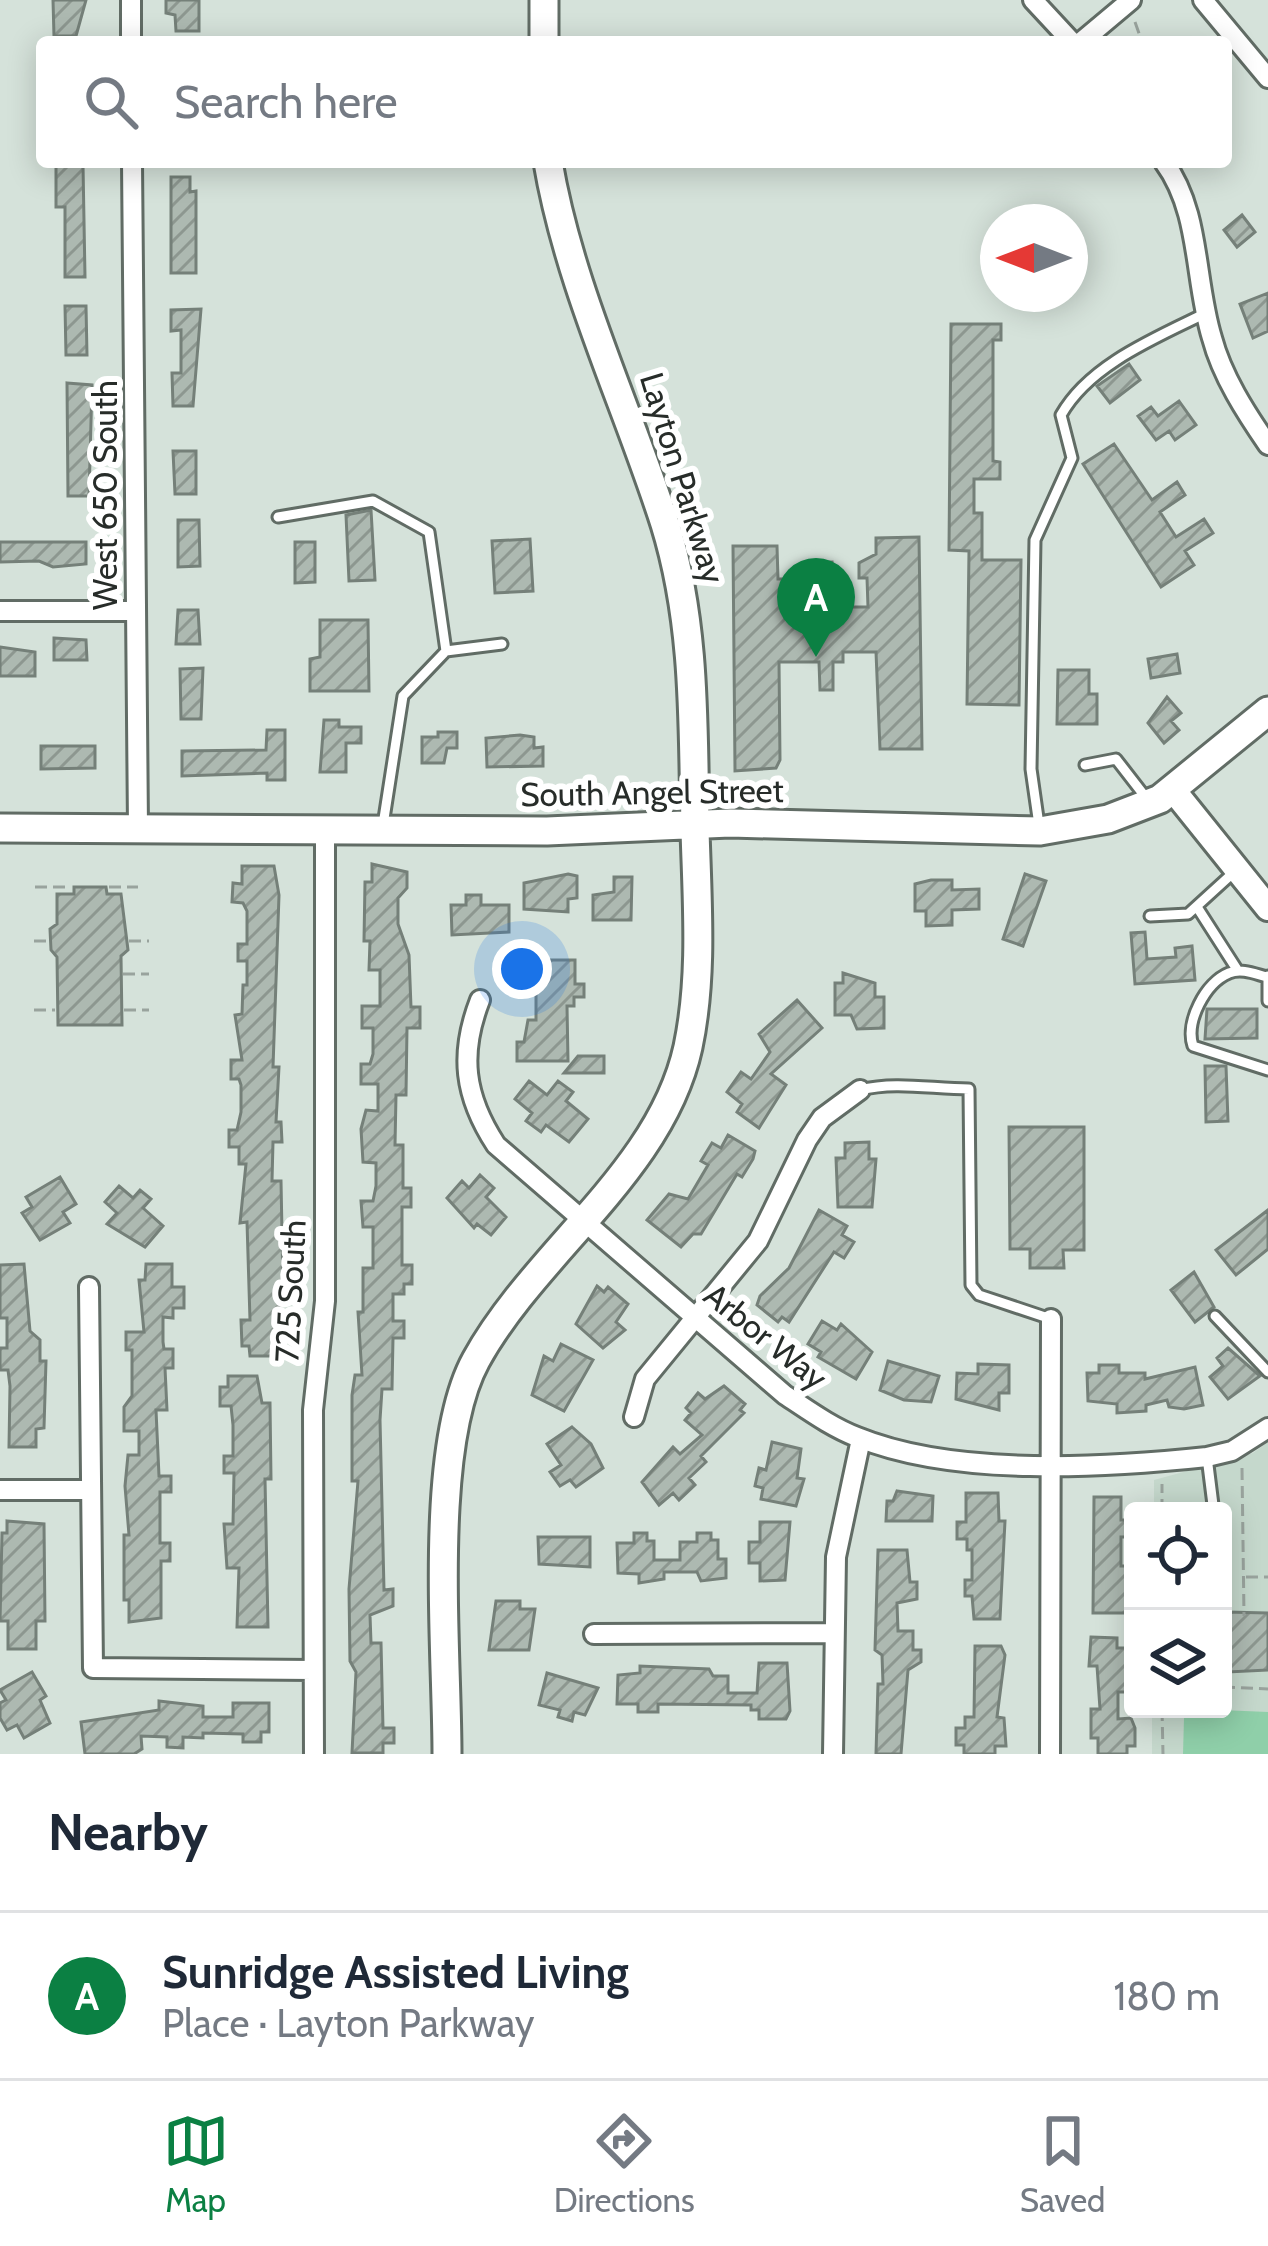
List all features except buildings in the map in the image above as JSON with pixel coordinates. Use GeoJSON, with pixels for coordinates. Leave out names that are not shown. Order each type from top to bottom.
{"type":"FeatureCollection","features":[{"type":"Feature","properties":{"kind":"main road"},"geometry":{"type":"LineString","coordinates":[[544,0],[544,36]]}},
{"type":"Feature","properties":{"kind":"main road","name":"Layton Parkway"},"geometry":{"type":"LineString","coordinates":[[447,1754],[447,1484],[454,1418],[474,1364],[503,1316],[644,1144],[670,1100],[687,1049],[697,984],[692,694],[682,587],[570,249],[550,168]]}},
{"type":"Feature","properties":{"kind":"main road","name":"South Angel Street"},"geometry":{"type":"LineString","coordinates":[[0,828],[382,830],[695,825],[1040,831],[1108,819],[1162,797],[1268,711]]}},
{"type":"Feature","properties":{"kind":"street"},"geometry":{"type":"LineString","coordinates":[[131,0],[131,36]]}},
{"type":"Feature","properties":{"kind":"street"},"geometry":{"type":"LineString","coordinates":[[1033,0],[1070,36]]}},
{"type":"Feature","properties":{"kind":"street"},"geometry":{"type":"LineString","coordinates":[[1203,0],[1268,78]]}},
{"type":"Feature","properties":{"kind":"street"},"geometry":{"type":"LineString","coordinates":[[1086,36],[1132,9]]}},
{"type":"Feature","properties":{"kind":"street","name":"West 650 South"},"geometry":{"type":"LineString","coordinates":[[132,168],[138,828]]}},
{"type":"Feature","properties":{"kind":"street"},"geometry":{"type":"LineString","coordinates":[[1168,168],[1183,188],[1212,340],[1247,416],[1268,445]]}},
{"type":"Feature","properties":{"kind":"street"},"geometry":{"type":"LineString","coordinates":[[0,611],[136,611]]}},
{"type":"Feature","properties":{"kind":"street"},"geometry":{"type":"LineString","coordinates":[[1162,797],[1237,869],[1268,908]]}},
{"type":"Feature","properties":{"kind":"street","name":"725 South"},"geometry":{"type":"LineString","coordinates":[[314,1754],[313,1410],[325,1301],[325,830]]}},
{"type":"Feature","properties":{"kind":"street","name":"Arbor Way"},"geometry":{"type":"LineString","coordinates":[[480,1000],[468,1032],[465,1070],[475,1113],[496,1144],[785,1395],[861,1439],[953,1458],[1051,1465],[1207,1457],[1232,1450],[1268,1428]]}},
{"type":"Feature","properties":{"kind":"street"},"geometry":{"type":"LineString","coordinates":[[634,1417],[645,1379],[758,1240],[814,1129],[860,1090]]}},
{"type":"Feature","properties":{"kind":"street"},"geometry":{"type":"LineString","coordinates":[[89,1287],[93,1668],[313,1670]]}},
{"type":"Feature","properties":{"kind":"street"},"geometry":{"type":"LineString","coordinates":[[1050,1754],[1051,1319]]}},
{"type":"Feature","properties":{"kind":"street"},"geometry":{"type":"LineString","coordinates":[[833,1754],[833,1633],[840,1525],[861,1439]]}},
{"type":"Feature","properties":{"kind":"street"},"geometry":{"type":"LineString","coordinates":[[0,1490],[90,1490]]}},
{"type":"Feature","properties":{"kind":"street"},"geometry":{"type":"LineString","coordinates":[[594,1634],[833,1633]]}},
{"type":"Feature","properties":{"kind":"lane"},"geometry":{"type":"LineString","coordinates":[[1040,831],[1031,769],[1035,540],[1072,458],[1061,415],[1073,392],[1138,348],[1207,312]]}},
{"type":"Feature","properties":{"kind":"lane"},"geometry":{"type":"LineString","coordinates":[[278,517],[373,501],[429,532],[446,650]]}},
{"type":"Feature","properties":{"kind":"lane"},"geometry":{"type":"LineString","coordinates":[[382,830],[403,695],[446,650],[502,644]]}},
{"type":"Feature","properties":{"kind":"lane"},"geometry":{"type":"LineString","coordinates":[[1085,765],[1116,759],[1162,797]]}},
{"type":"Feature","properties":{"kind":"lane"},"geometry":{"type":"LineString","coordinates":[[1150,916],[1179,918],[1197,908],[1237,869]]}},
{"type":"Feature","properties":{"kind":"lane"},"geometry":{"type":"LineString","coordinates":[[1197,908],[1238,971],[1268,977],[1268,1001]]}},
{"type":"Feature","properties":{"kind":"lane"},"geometry":{"type":"LineString","coordinates":[[1238,971],[1207,993],[1190,1036],[1193,1046],[1268,1070]]}},
{"type":"Feature","properties":{"kind":"lane"},"geometry":{"type":"LineString","coordinates":[[860,1090],[891,1083],[915,1089],[969,1089],[971,1285],[979,1295],[1051,1319]]}},
{"type":"Feature","properties":{"kind":"lane"},"geometry":{"type":"LineString","coordinates":[[1215,1316],[1268,1372]]}},
{"type":"Feature","properties":{"kind":"lane"},"geometry":{"type":"LineString","coordinates":[[1207,1457],[1213,1502]]}},
{"type":"Feature","properties":{"kind":"path"},"geometry":{"type":"LineString","coordinates":[[109,887],[138,886]]}},
{"type":"Feature","properties":{"kind":"path"},"geometry":{"type":"LineString","coordinates":[[35,887],[71,887]]}},
{"type":"Feature","properties":{"kind":"path"},"geometry":{"type":"LineString","coordinates":[[34,941],[51,940]]}},
{"type":"Feature","properties":{"kind":"path"},"geometry":{"type":"LineString","coordinates":[[129,940],[149,940]]}},
{"type":"Feature","properties":{"kind":"path"},"geometry":{"type":"LineString","coordinates":[[123,974],[149,974]]}},
{"type":"Feature","properties":{"kind":"path"},"geometry":{"type":"LineString","coordinates":[[34,1010],[55,1010]]}},
{"type":"Feature","properties":{"kind":"path"},"geometry":{"type":"LineString","coordinates":[[124,1010],[149,1010]]}},
{"type":"Feature","properties":{"kind":"path"},"geometry":{"type":"LineString","coordinates":[[1242,1468],[1244,1616]]}},
{"type":"Feature","properties":{"kind":"path"},"geometry":{"type":"LineString","coordinates":[[1162,1484],[1162,1502]]}},
{"type":"Feature","properties":{"kind":"path"},"geometry":{"type":"LineString","coordinates":[[1244,1577],[1268,1577]]}},
{"type":"Feature","properties":{"kind":"path"},"geometry":{"type":"LineString","coordinates":[[1232,1687],[1268,1689]]}},
{"type":"Feature","properties":{"kind":"path"},"geometry":{"type":"LineString","coordinates":[[1162,1718],[1162,1754]]}},
{"type":"Feature","properties":{"kind":"shaded area"},"geometry":{"type":"Polygon","coordinates":[[[1268,1442],[1268,1754],[1152,1754],[1152,1718],[1232,1718],[1232,1502],[1154,1502],[1154,1480],[1253,1453],[1268,1442]]]}},
{"type":"Feature","properties":{"kind":"green space"},"geometry":{"type":"Polygon","coordinates":[[[1232,1710],[1268,1712],[1268,1754],[1183,1754],[1184,1718],[1232,1718],[1232,1710]]]}},
{"type":"Feature","properties":{"kind":"place","name":"Sunridge Assisted Living"},"geometry":{"type":"Point","coordinates":[816,657]}}]}
